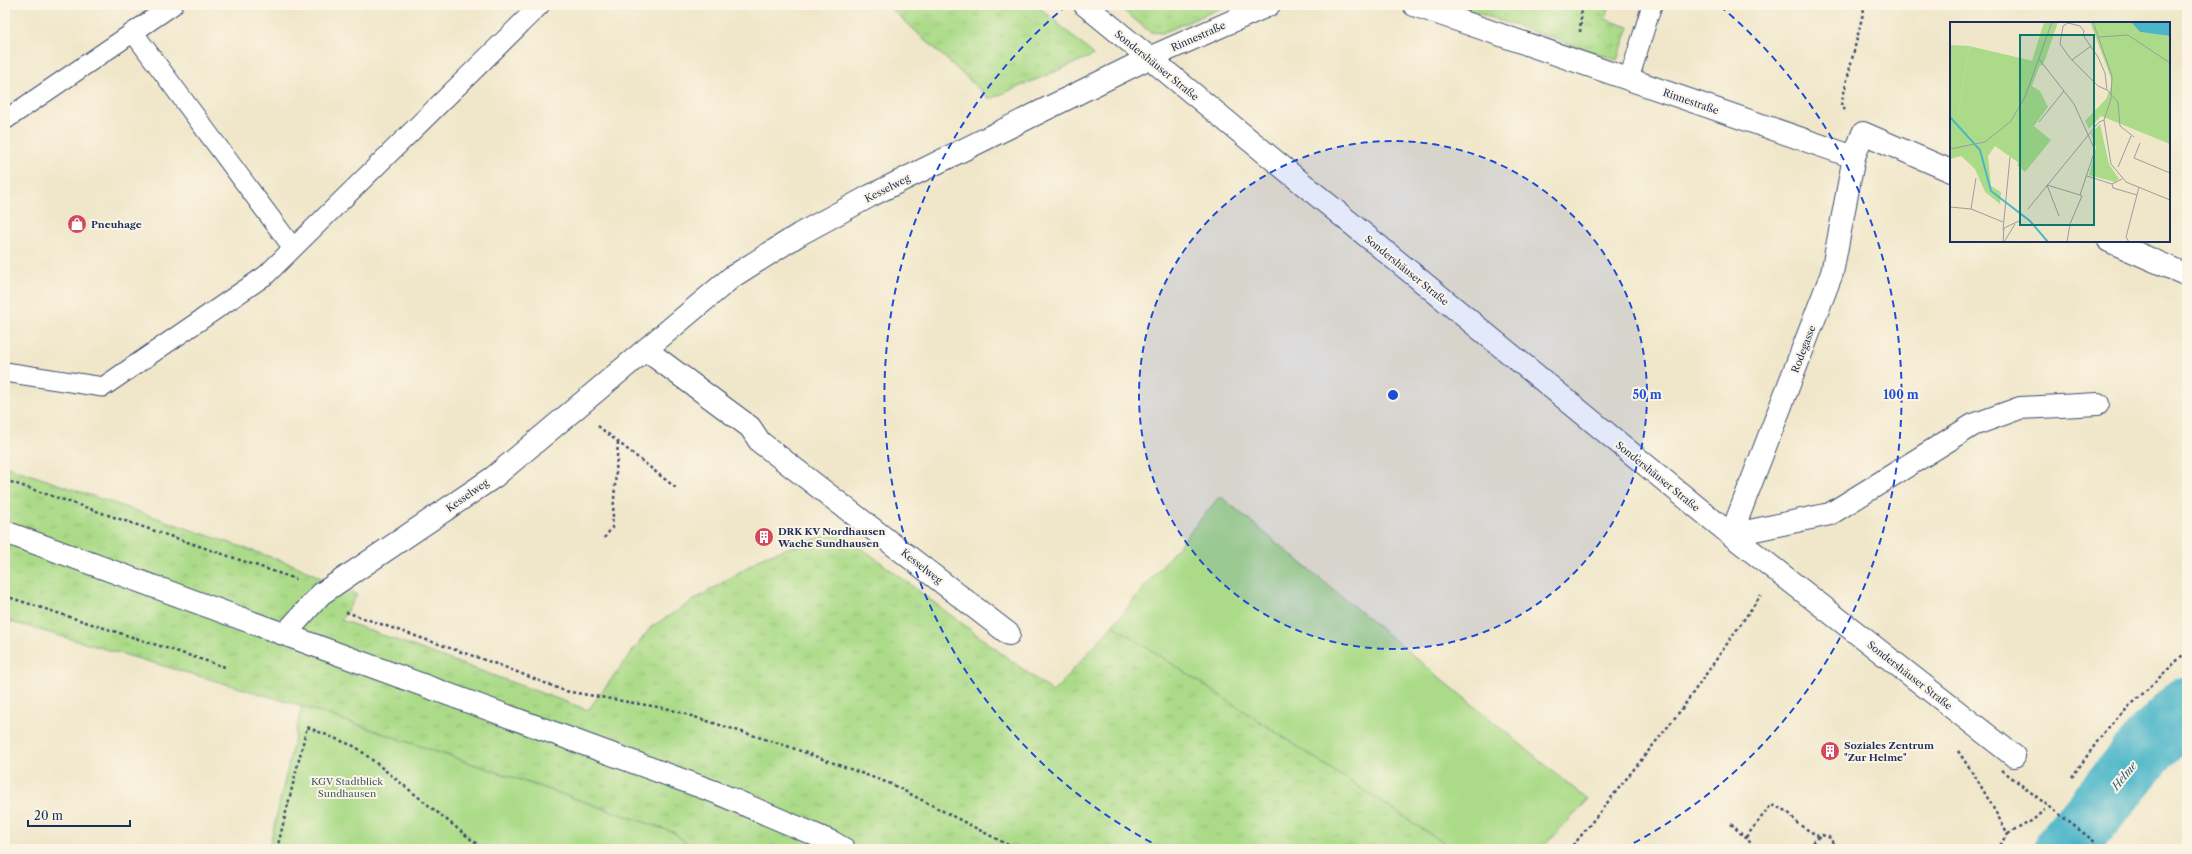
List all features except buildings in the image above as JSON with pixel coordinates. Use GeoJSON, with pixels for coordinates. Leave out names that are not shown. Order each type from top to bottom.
{"type":"FeatureCollection","features":[{"type":"Feature","properties":{"kind":"street","name":"Sondershäuser Straße"},"geometry":{"type":"LineString","coordinates":[[1085,5],[1730,535],[1964,716],[2008,763]]}},
{"type":"Feature","properties":{"kind":"street","name":"Rinnestraße"},"geometry":{"type":"LineString","coordinates":[[1148,58],[1269,5]]}},
{"type":"Feature","properties":{"kind":"street","name":"Rinnestraße"},"geometry":{"type":"LineString","coordinates":[[1414,5],[1854,157]]}},
{"type":"Feature","properties":{"kind":"street","name":"Kesselweg"},"geometry":{"type":"LineString","coordinates":[[285,634],[321,594],[494,477],[732,277],[800,234],[877,193],[1148,58]]}},
{"type":"Feature","properties":{"kind":"street"},"geometry":{"type":"LineString","coordinates":[[1854,157],[1863,133],[1950,172]]}},
{"type":"Feature","properties":{"kind":"street","name":"Rodegasse"},"geometry":{"type":"LineString","coordinates":[[1730,535],[1832,273],[1854,157]]}},
{"type":"Feature","properties":{"kind":"street"},"geometry":{"type":"LineString","coordinates":[[2111,242],[2187,275]]}},
{"type":"Feature","properties":{"kind":"street","name":"Kesselweg"},"geometry":{"type":"LineString","coordinates":[[646,350],[750,427],[760,442],[1009,634]]}},
{"type":"Feature","properties":{"kind":"street"},"geometry":{"type":"LineString","coordinates":[[1730,535],[1830,514],[1973,425],[2020,408],[2098,404]]}},
{"type":"Feature","properties":{"kind":"street"},"geometry":{"type":"LineString","coordinates":[[5,532],[715,792],[844,849]]}},
{"type":"Feature","properties":{"kind":"lane"},"geometry":{"type":"LineString","coordinates":[[5,120],[173,5]]}},
{"type":"Feature","properties":{"kind":"lane"},"geometry":{"type":"LineString","coordinates":[[5,372],[103,387],[266,275],[540,5]]}},
{"type":"Feature","properties":{"kind":"lane"},"geometry":{"type":"LineString","coordinates":[[1629,79],[1652,5]]}},
{"type":"Feature","properties":{"kind":"lane"},"geometry":{"type":"LineString","coordinates":[[133,32],[293,248]]}},
{"type":"Feature","properties":{"kind":"path"},"geometry":{"type":"LineString","coordinates":[[1863,133],[1841,105],[1865,5]]}},
{"type":"Feature","properties":{"kind":"path"},"geometry":{"type":"LineString","coordinates":[[576,409],[676,488]]}},
{"type":"Feature","properties":{"kind":"path"},"geometry":{"type":"LineString","coordinates":[[604,538],[612,528],[618,442]]}},
{"type":"Feature","properties":{"kind":"path"},"geometry":{"type":"LineString","coordinates":[[5,480],[305,582],[341,610],[502,666],[565,690],[669,708],[787,746],[891,784],[1016,849]]}},
{"type":"Feature","properties":{"kind":"path"},"geometry":{"type":"LineString","coordinates":[[1568,849],[1576,842],[1681,710],[1777,572]]}},
{"type":"Feature","properties":{"kind":"path"},"geometry":{"type":"LineString","coordinates":[[5,596],[225,667]]}},
{"type":"Feature","properties":{"kind":"path"},"geometry":{"type":"LineString","coordinates":[[2072,777],[2107,728],[2187,651]]}},
{"type":"Feature","properties":{"kind":"path"},"geometry":{"type":"LineString","coordinates":[[1964,716],[1949,738],[1978,781],[2008,834]]}},
{"type":"Feature","properties":{"kind":"path"},"geometry":{"type":"LineString","coordinates":[[277,849],[307,727],[356,747],[483,849]]}},
{"type":"Feature","properties":{"kind":"path"},"geometry":{"type":"LineString","coordinates":[[2008,763],[2104,849]]}},
{"type":"Feature","properties":{"kind":"path"},"geometry":{"type":"LineString","coordinates":[[1746,838],[1771,805],[1786,811],[1798,824],[1818,836],[1828,836],[1833,844],[1844,849]]}},
{"type":"Feature","properties":{"kind":"path"},"geometry":{"type":"LineString","coordinates":[[1996,849],[2008,834],[2033,820],[2044,810]]}},
{"type":"Feature","properties":{"kind":"path"},"geometry":{"type":"LineString","coordinates":[[1730,824],[1757,849]]}},
{"type":"Feature","properties":{"kind":"path"},"geometry":{"type":"LineString","coordinates":[[1782,849],[1814,848],[1814,841],[1818,836]]}},
{"type":"Feature","properties":{"kind":"path"},"geometry":{"type":"LineString","coordinates":[[1832,849],[1833,844]]}},
{"type":"Feature","properties":{"kind":"green space"},"geometry":{"type":"Polygon","coordinates":[[[887,5],[1037,5],[1094,55],[990,99],[887,5]]]}},
{"type":"Feature","properties":{"kind":"green space"},"geometry":{"type":"Polygon","coordinates":[[[1117,5],[1228,5],[1162,33],[1150,32],[1117,5]]]}},
{"type":"Feature","properties":{"kind":"green space"},"geometry":{"type":"Polygon","coordinates":[[[1454,5],[1610,5],[1605,19],[1629,27],[1617,60],[1454,5]]]}},
{"type":"Feature","properties":{"kind":"green space"},"geometry":{"type":"Polygon","coordinates":[[[5,466],[294,565],[357,595],[341,620],[588,710],[651,627],[765,556],[839,531],[1053,692],[1113,625],[1453,849],[694,849],[673,832],[302,706],[5,620],[5,466]]]}},
{"type":"Feature","properties":{"kind":"green space"},"geometry":{"type":"Polygon","coordinates":[[[1220,496],[1588,800],[1541,849],[1453,849],[1113,625],[1220,496]]]}},
{"type":"Feature","properties":{"kind":"green space","name":"KGV Stadtblick Sundhausen"},"geometry":{"type":"Polygon","coordinates":[[[302,706],[673,832],[694,849],[269,849],[302,706]]]}},
{"type":"Feature","properties":{"kind":"waterway","name":"Helme"},"geometry":{"type":"LineString","coordinates":[[2064,849],[2152,742],[2187,707]]}},
{"type":"Feature","properties":{"kind":"place","name":"Pneuhage"},"geometry":{"type":"Point","coordinates":[77,224]}},
{"type":"Feature","properties":{"kind":"place","name":"DRK KV Nordhausen Wache Sundhausen"},"geometry":{"type":"Point","coordinates":[764,537]}},
{"type":"Feature","properties":{"kind":"place","name":"Soziales Zentrum \"Zur Helme\""},"geometry":{"type":"Point","coordinates":[1830,751]}}]}
